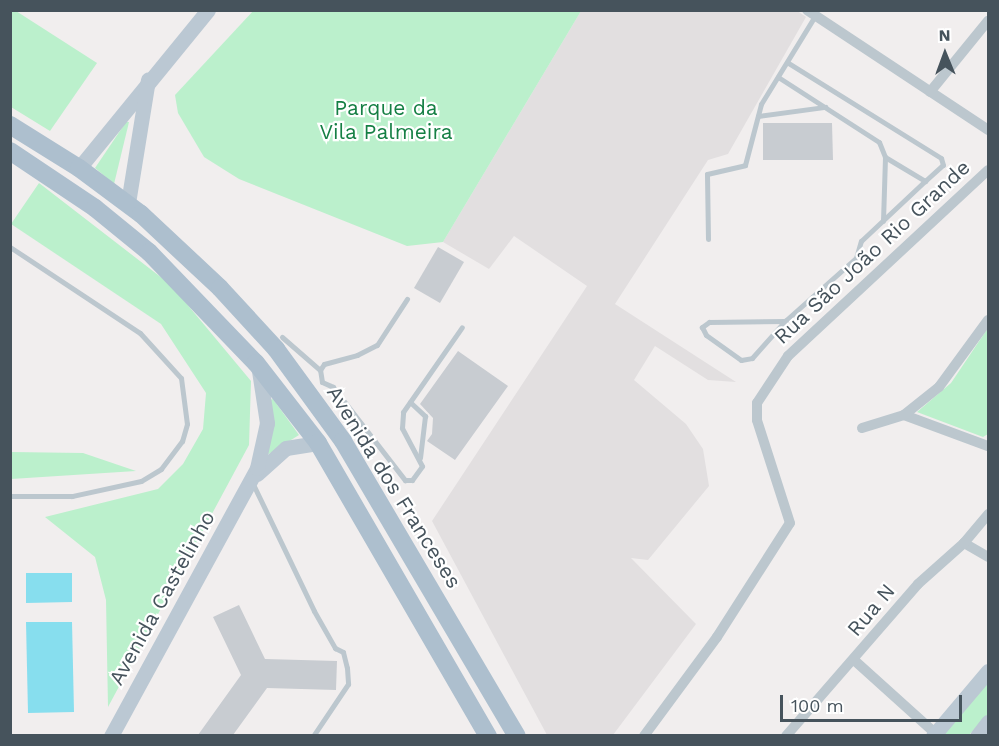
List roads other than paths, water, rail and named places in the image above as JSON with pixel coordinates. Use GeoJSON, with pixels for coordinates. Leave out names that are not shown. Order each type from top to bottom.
{"type":"FeatureCollection","features":[{"type":"Feature","properties":{"kind":"main road","name":"Avenida dos Franceses"},"geometry":{"type":"LineString","coordinates":[[10,125],[79,168],[128,203],[236,303],[316,387],[349,451],[517,735]]}},
{"type":"Feature","properties":{"kind":"main road","name":"Avenida dos Franceses"},"geometry":{"type":"LineString","coordinates":[[10,151],[95,208],[149,252],[256,363],[318,443],[488,735]]}},
{"type":"Feature","properties":{"kind":"street"},"geometry":{"type":"LineString","coordinates":[[79,168],[148,80],[208,10]]}},
{"type":"Feature","properties":{"kind":"street"},"geometry":{"type":"LineString","coordinates":[[811,13],[988,130]]}},
{"type":"Feature","properties":{"kind":"street"},"geometry":{"type":"LineString","coordinates":[[930,92],[988,21]]}},
{"type":"Feature","properties":{"kind":"street"},"geometry":{"type":"LineString","coordinates":[[128,203],[148,80]]}},
{"type":"Feature","properties":{"kind":"street","name":"Rua São João Rio Grande"},"geometry":{"type":"LineString","coordinates":[[644,735],[717,638],[790,523],[757,420],[757,403],[788,356],[988,170]]}},
{"type":"Feature","properties":{"kind":"street"},"geometry":{"type":"LineString","coordinates":[[862,428],[904,415],[950,374],[988,320]]}},
{"type":"Feature","properties":{"kind":"street","name":"Avenida Castelinho"},"geometry":{"type":"LineString","coordinates":[[111,735],[251,481],[267,423],[266,399],[256,363]]}},
{"type":"Feature","properties":{"kind":"street"},"geometry":{"type":"LineString","coordinates":[[904,415],[988,446]]}},
{"type":"Feature","properties":{"kind":"street","name":"Avenida Castelinho"},"geometry":{"type":"LineString","coordinates":[[251,481],[286,448],[318,443]]}},
{"type":"Feature","properties":{"kind":"street","name":"Rua N"},"geometry":{"type":"LineString","coordinates":[[786,735],[854,660],[918,584],[964,543],[988,514]]}},
{"type":"Feature","properties":{"kind":"street"},"geometry":{"type":"LineString","coordinates":[[964,543],[988,557]]}},
{"type":"Feature","properties":{"kind":"street"},"geometry":{"type":"LineString","coordinates":[[854,660],[934,734],[988,671]]}},
{"type":"Feature","properties":{"kind":"lane"},"geometry":{"type":"LineString","coordinates":[[708,239],[707,174],[745,165],[758,116],[811,13]]}},
{"type":"Feature","properties":{"kind":"lane"},"geometry":{"type":"LineString","coordinates":[[785,321],[709,322],[702,327],[706,335],[748,360],[785,321],[856,258],[861,241],[943,165],[941,158],[787,62]]}},
{"type":"Feature","properties":{"kind":"lane"},"geometry":{"type":"LineString","coordinates":[[778,76],[879,142],[885,157],[883,220]]}},
{"type":"Feature","properties":{"kind":"lane"},"geometry":{"type":"LineString","coordinates":[[758,116],[826,107]]}},
{"type":"Feature","properties":{"kind":"lane"},"geometry":{"type":"LineString","coordinates":[[885,157],[926,181]]}},
{"type":"Feature","properties":{"kind":"lane"},"geometry":{"type":"LineString","coordinates":[[10,247],[148,341],[181,378],[187,424],[182,441],[161,469],[141,481],[72,496],[10,496]]}},
{"type":"Feature","properties":{"kind":"lane"},"geometry":{"type":"LineString","coordinates":[[407,299],[376,345],[357,356],[326,362],[320,370],[316,387],[333,387],[405,480],[412,480],[422,466],[402,428],[403,412],[462,327]]}},
{"type":"Feature","properties":{"kind":"lane"},"geometry":{"type":"LineString","coordinates":[[282,337],[320,370]]}},
{"type":"Feature","properties":{"kind":"lane"},"geometry":{"type":"LineString","coordinates":[[410,402],[425,416],[426,426],[420,459]]}},
{"type":"Feature","properties":{"kind":"lane"},"geometry":{"type":"LineString","coordinates":[[251,481],[314,611],[335,648],[343,652],[347,668],[348,684],[313,735]]}},
{"type":"Feature","properties":{"kind":"water"},"geometry":{"type":"Polygon","coordinates":[[[26,573],[72,573],[72,602],[26,603],[26,573]]]}},
{"type":"Feature","properties":{"kind":"water"},"geometry":{"type":"Polygon","coordinates":[[[26,622],[72,622],[74,712],[28,713],[26,622]]]}},
{"type":"Feature","properties":{"kind":"park label","name":"Parque da Vila Palmeira"},"geometry":{"type":"Point","coordinates":[386,120]}}]}
